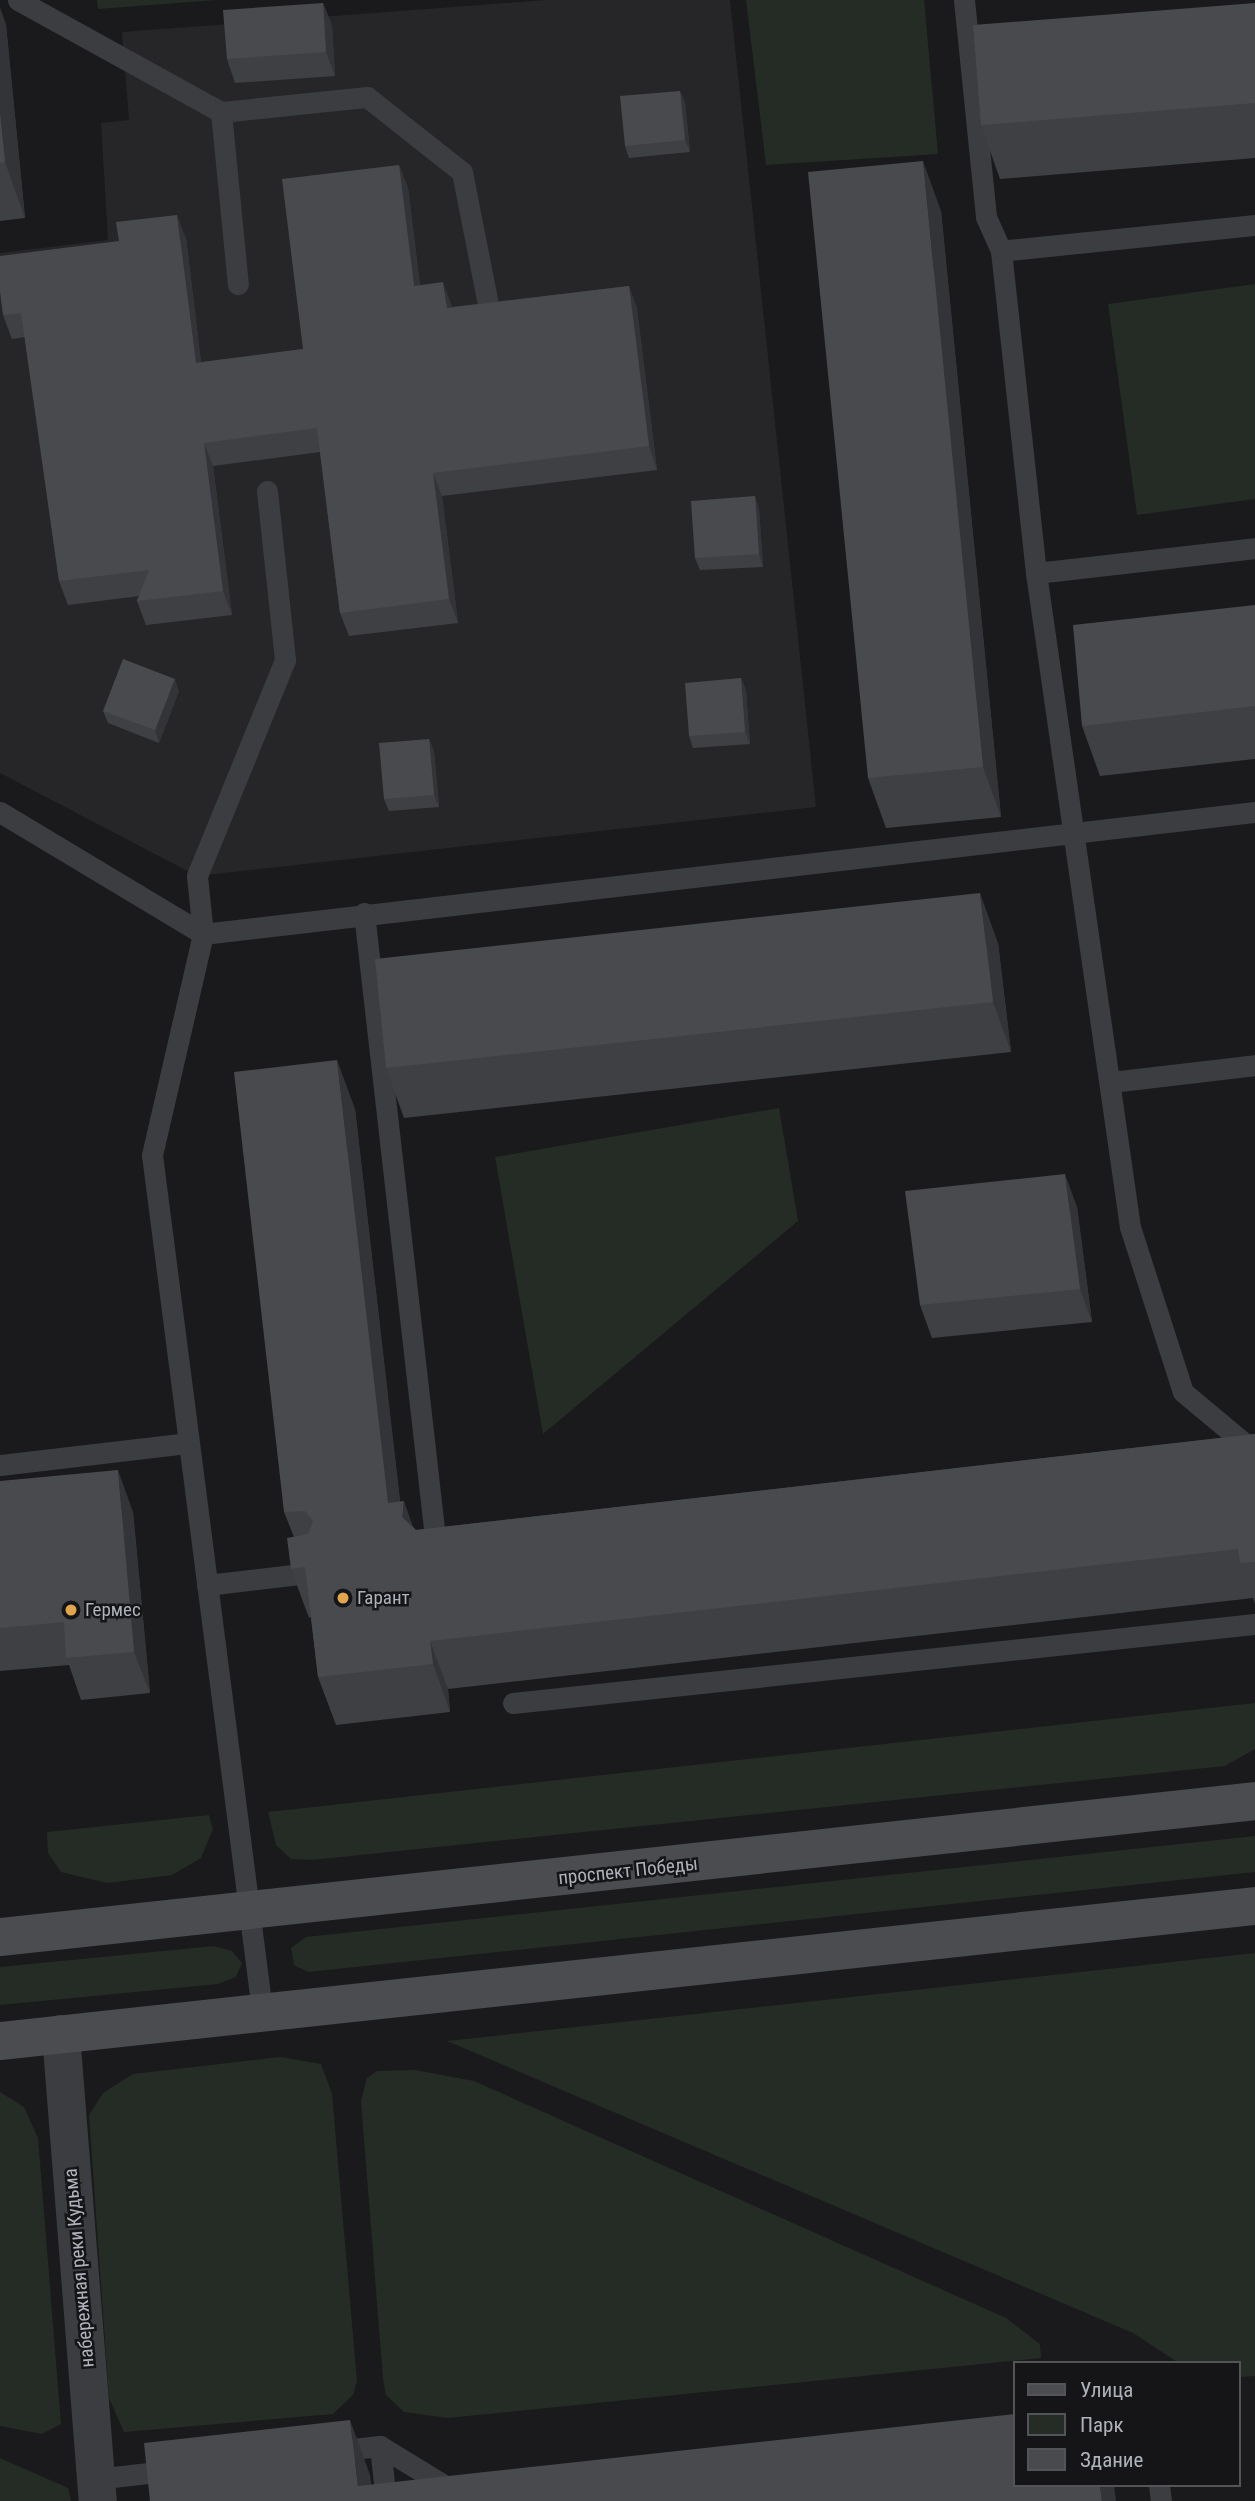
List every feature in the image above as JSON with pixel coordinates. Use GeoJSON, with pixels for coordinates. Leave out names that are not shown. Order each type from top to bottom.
{"type":"FeatureCollection","features":[{"type":"Feature","properties":{"kind":"main road","name":"проспект Победы"},"geometry":{"type":"LineString","coordinates":[[0,1937],[251,1913],[1255,1801]]}},
{"type":"Feature","properties":{"kind":"main road"},"geometry":{"type":"LineString","coordinates":[[0,2040],[1255,1906]]}},
{"type":"Feature","properties":{"kind":"street","name":"набережная реки Кудьма"},"geometry":{"type":"LineString","coordinates":[[61,2034],[97,2490]]}},
{"type":"Feature","properties":{"kind":"lane"},"geometry":{"type":"LineString","coordinates":[[18,0],[221,112],[367,97],[461,172],[487,300]]}},
{"type":"Feature","properties":{"kind":"lane"},"geometry":{"type":"LineString","coordinates":[[964,0],[986,217],[1001,251],[1036,573],[1071,836],[1111,1082],[1130,1227],[1183,1392],[1255,1455]]}},
{"type":"Feature","properties":{"kind":"lane"},"geometry":{"type":"LineString","coordinates":[[221,112],[238,284]]}},
{"type":"Feature","properties":{"kind":"lane"},"geometry":{"type":"LineString","coordinates":[[1001,251],[1255,225]]}},
{"type":"Feature","properties":{"kind":"lane"},"geometry":{"type":"LineString","coordinates":[[262,2010],[152,1155],[203,934],[198,876],[285,660],[267,491]]}},
{"type":"Feature","properties":{"kind":"lane"},"geometry":{"type":"LineString","coordinates":[[1036,573],[1255,548]]}},
{"type":"Feature","properties":{"kind":"lane"},"geometry":{"type":"LineString","coordinates":[[0,812],[203,934],[1255,813]]}},
{"type":"Feature","properties":{"kind":"lane"},"geometry":{"type":"LineString","coordinates":[[364,914],[434,1558],[465,1554]]}},
{"type":"Feature","properties":{"kind":"lane"},"geometry":{"type":"LineString","coordinates":[[1111,1082],[1255,1065]]}},
{"type":"Feature","properties":{"kind":"lane"},"geometry":{"type":"LineString","coordinates":[[0,1465],[187,1443]]}},
{"type":"Feature","properties":{"kind":"lane"},"geometry":{"type":"LineString","coordinates":[[1227,1461],[1255,1455]]}},
{"type":"Feature","properties":{"kind":"lane"},"geometry":{"type":"LineString","coordinates":[[207,1585],[318,1572]]}},
{"type":"Feature","properties":{"kind":"lane"},"geometry":{"type":"LineString","coordinates":[[513,1703],[1255,1624]]}},
{"type":"Feature","properties":{"kind":"lane"},"geometry":{"type":"LineString","coordinates":[[312,2454],[380,2446],[467,2499],[481,2498]]}},
{"type":"Feature","properties":{"kind":"lane"},"geometry":{"type":"LineString","coordinates":[[380,2446],[386,2501]]}},
{"type":"Feature","properties":{"kind":"lane"},"geometry":{"type":"LineString","coordinates":[[97,2490],[204,2466]]}},
{"type":"Feature","properties":{"kind":"shaded area"},"geometry":{"type":"Polygon","coordinates":[[[547,0],[730,0],[816,807],[197,876],[0,773],[0,253],[108,240],[101,123],[129,120],[122,32],[547,0]]]}},
{"type":"Feature","properties":{"kind":"green space"},"geometry":{"type":"Polygon","coordinates":[[[97,0],[217,0],[98,9],[97,0]]]}},
{"type":"Feature","properties":{"kind":"green space"},"geometry":{"type":"Polygon","coordinates":[[[746,0],[924,0],[938,154],[766,165],[746,0]]]}},
{"type":"Feature","properties":{"kind":"green space"},"geometry":{"type":"Polygon","coordinates":[[[1255,284],[1255,499],[1137,515],[1108,304],[1255,284]]]}},
{"type":"Feature","properties":{"kind":"green space"},"geometry":{"type":"Polygon","coordinates":[[[779,1108],[798,1221],[543,1434],[495,1157],[779,1108]]]}},
{"type":"Feature","properties":{"kind":"green space"},"geometry":{"type":"Polygon","coordinates":[[[1255,1703],[1255,1749],[1225,1766],[312,1860],[291,1859],[276,1845],[268,1812],[1255,1703]]]}},
{"type":"Feature","properties":{"kind":"green space"},"geometry":{"type":"Polygon","coordinates":[[[209,1815],[213,1829],[201,1858],[172,1875],[107,1883],[61,1872],[48,1853],[47,1832],[209,1815]]]}},
{"type":"Feature","properties":{"kind":"green space"},"geometry":{"type":"Polygon","coordinates":[[[1255,1836],[1255,1872],[308,1972],[294,1965],[291,1948],[306,1937],[1255,1836]]]}},
{"type":"Feature","properties":{"kind":"green space"},"geometry":{"type":"Polygon","coordinates":[[[214,1946],[232,1951],[242,1963],[236,1977],[218,1984],[0,2005],[0,1967],[214,1946]]]}},
{"type":"Feature","properties":{"kind":"green space"},"geometry":{"type":"Polygon","coordinates":[[[1255,1953],[1255,2376],[1241,2377],[1241,2361],[1176,2361],[1133,2333],[447,2041],[1255,1953]]]}},
{"type":"Feature","properties":{"kind":"green space"},"geometry":{"type":"Polygon","coordinates":[[[281,2057],[321,2064],[332,2094],[357,2381],[353,2395],[333,2414],[124,2432],[109,2398],[89,2115],[103,2093],[133,2074],[281,2057]]]}},
{"type":"Feature","properties":{"kind":"green space"},"geometry":{"type":"Polygon","coordinates":[[[415,2070],[474,2081],[1006,2318],[1040,2344],[1041,2358],[448,2418],[404,2412],[386,2395],[383,2379],[361,2101],[367,2078],[377,2071],[415,2070]]]}},
{"type":"Feature","properties":{"kind":"green space"},"geometry":{"type":"Polygon","coordinates":[[[0,2092],[24,2107],[38,2138],[61,2424],[42,2434],[0,2426],[0,2092]]]}},
{"type":"Feature","properties":{"kind":"green space"},"geometry":{"type":"Polygon","coordinates":[[[0,2458],[68,2488],[71,2501],[0,2501],[0,2458]]]}},
{"type":"Feature","properties":{"kind":"building"},"geometry":{"type":"Polygon","coordinates":[[[323,3],[326,52],[227,59],[223,10],[323,3]]]}},
{"type":"Feature","properties":{"kind":"building"},"geometry":{"type":"Polygon","coordinates":[[[1255,3],[1255,103],[981,125],[973,25],[1255,3]]]}},
{"type":"Feature","properties":{"kind":"building"},"geometry":{"type":"Polygon","coordinates":[[[680,91],[685,140],[625,146],[620,96],[680,91]]]}},
{"type":"Feature","properties":{"kind":"building"},"geometry":{"type":"Polygon","coordinates":[[[0,114],[5,162],[0,163],[0,114]]]}},
{"type":"Feature","properties":{"kind":"building"},"geometry":{"type":"Polygon","coordinates":[[[923,161],[983,767],[868,778],[808,172],[923,161]]]}},
{"type":"Feature","properties":{"kind":"building"},"geometry":{"type":"Polygon","coordinates":[[[399,165],[414,286],[443,282],[447,308],[629,286],[649,446],[433,473],[449,599],[340,613],[317,428],[204,443],[223,591],[137,601],[149,570],[59,581],[21,313],[3,315],[0,256],[119,241],[116,222],[177,215],[196,363],[303,349],[282,179],[399,165]]]}},
{"type":"Feature","properties":{"kind":"building"},"geometry":{"type":"Polygon","coordinates":[[[755,496],[759,554],[695,558],[691,501],[755,496]]]}},
{"type":"Feature","properties":{"kind":"building"},"geometry":{"type":"Polygon","coordinates":[[[1255,605],[1255,706],[1082,726],[1073,625],[1255,605]]]}},
{"type":"Feature","properties":{"kind":"building"},"geometry":{"type":"Polygon","coordinates":[[[123,659],[175,679],[155,730],[103,711],[123,659]]]}},
{"type":"Feature","properties":{"kind":"building"},"geometry":{"type":"Polygon","coordinates":[[[741,678],[745,732],[689,736],[685,683],[741,678]]]}},
{"type":"Feature","properties":{"kind":"building"},"geometry":{"type":"Polygon","coordinates":[[[429,739],[434,795],[384,799],[379,743],[429,739]]]}},
{"type":"Feature","properties":{"kind":"building"},"geometry":{"type":"Polygon","coordinates":[[[980,893],[993,1002],[386,1068],[375,959],[980,893]]]}},
{"type":"Feature","properties":{"kind":"building"},"geometry":{"type":"Polygon","coordinates":[[[337,1060],[388,1503],[404,1501],[402,1517],[416,1530],[1255,1434],[1255,1562],[1240,1563],[1238,1549],[430,1641],[433,1664],[318,1677],[305,1567],[291,1569],[287,1538],[308,1534],[313,1521],[305,1511],[284,1512],[234,1072],[337,1060]]]}},
{"type":"Feature","properties":{"kind":"building"},"geometry":{"type":"Polygon","coordinates":[[[1065,1174],[1080,1289],[920,1305],[905,1191],[1065,1174]]]}},
{"type":"Feature","properties":{"kind":"building"},"geometry":{"type":"Polygon","coordinates":[[[118,1470],[134,1652],[66,1658],[64,1622],[0,1628],[0,1481],[118,1470]]]}},
{"type":"Feature","properties":{"kind":"building"},"geometry":{"type":"Polygon","coordinates":[[[1014,2414],[1014,2487],[1100,2487],[1102,2501],[150,2501],[144,2443],[350,2420],[358,2486],[1014,2414]]]}},
{"type":"Feature","properties":{"kind":"place","name":"Гарант"},"geometry":{"type":"Point","coordinates":[343,1598]}},
{"type":"Feature","properties":{"kind":"place","name":"Гермес"},"geometry":{"type":"Point","coordinates":[71,1610]}}]}
